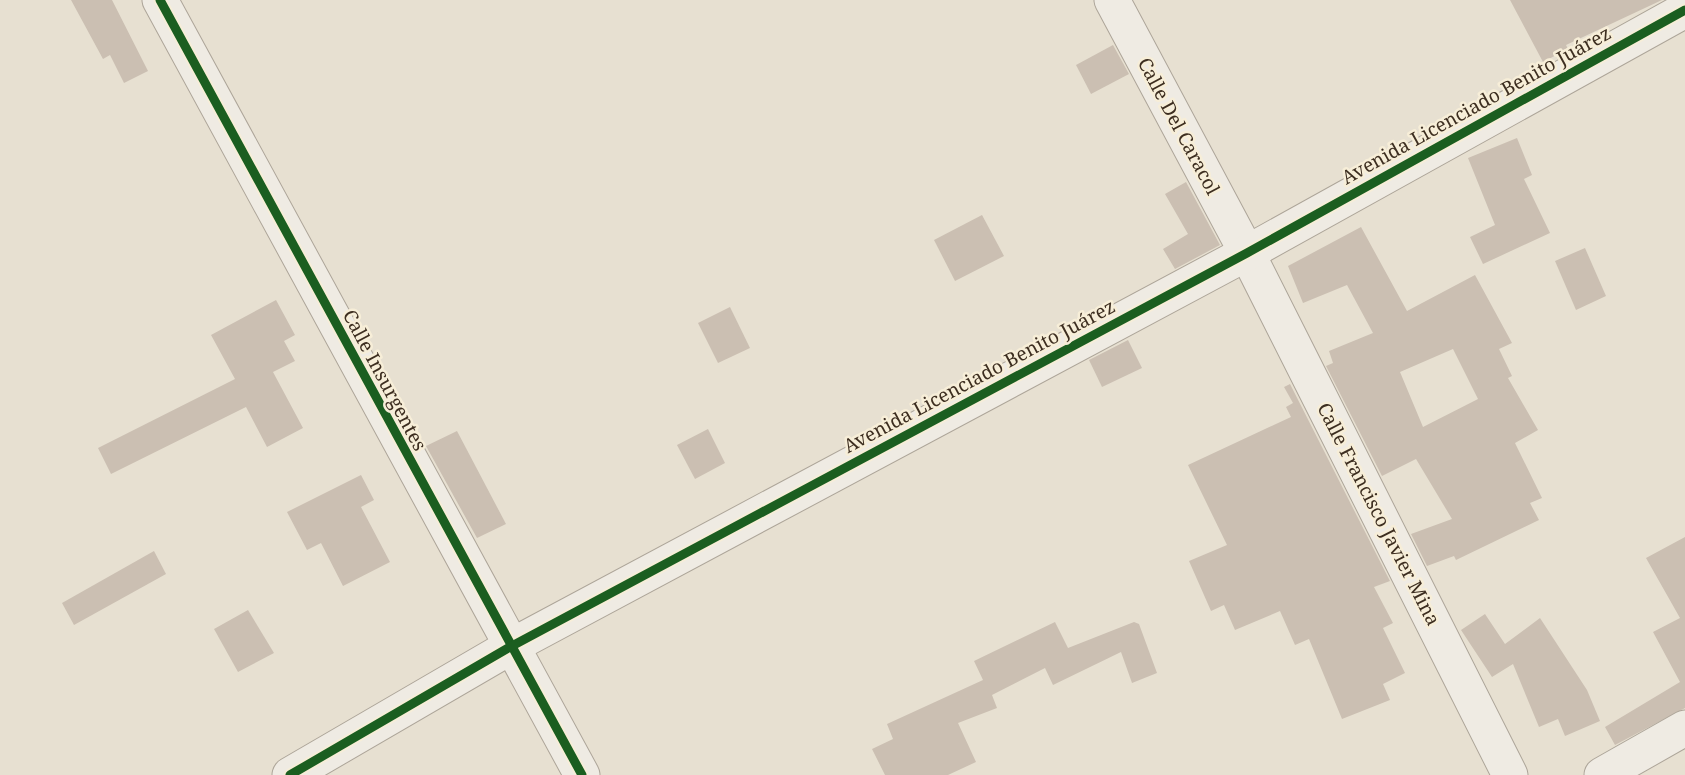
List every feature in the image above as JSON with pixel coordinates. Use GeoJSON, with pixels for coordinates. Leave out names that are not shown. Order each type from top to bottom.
{"type":"FeatureCollection","features":[{"type":"Feature","properties":{"kind":"street","name":"Calle Insurgentes"},"geometry":{"type":"LineString","coordinates":[[160,0],[582,775]]}},
{"type":"Feature","properties":{"kind":"street","name":"Calle Del Caracol"},"geometry":{"type":"LineString","coordinates":[[1112,0],[1247,253]]}},
{"type":"Feature","properties":{"kind":"street","name":"Avenida Licenciado Benito Juárez"},"geometry":{"type":"LineString","coordinates":[[290,775],[510,647],[1247,253],[1685,10]]}},
{"type":"Feature","properties":{"kind":"street","name":"Calle Francisco Javier Mina"},"geometry":{"type":"LineString","coordinates":[[1247,253],[1510,775]]}},
{"type":"Feature","properties":{"kind":"street"},"geometry":{"type":"LineString","coordinates":[[1602,775],[1685,728]]}},
{"type":"Feature","properties":{"kind":"building"},"geometry":{"type":"Polygon","coordinates":[[[71,0],[112,0],[148,71],[124,83],[110,55],[103,59],[71,0]]]}},
{"type":"Feature","properties":{"kind":"building"},"geometry":{"type":"Polygon","coordinates":[[[1510,0],[1662,0],[1566,45],[1568,49],[1543,62],[1510,0]]]}},
{"type":"Feature","properties":{"kind":"building"},"geometry":{"type":"Polygon","coordinates":[[[1113,45],[1129,74],[1091,94],[1076,65],[1113,45]]]}},
{"type":"Feature","properties":{"kind":"building"},"geometry":{"type":"Polygon","coordinates":[[[1517,138],[1532,175],[1524,179],[1550,233],[1483,264],[1470,237],[1495,225],[1468,158],[1517,138]]]}},
{"type":"Feature","properties":{"kind":"building"},"geometry":{"type":"Polygon","coordinates":[[[1186,182],[1220,245],[1175,269],[1163,249],[1188,234],[1165,194],[1186,182]]]}},
{"type":"Feature","properties":{"kind":"building"},"geometry":{"type":"Polygon","coordinates":[[[982,215],[1004,256],[955,281],[934,240],[982,215]]]}},
{"type":"Feature","properties":{"kind":"building"},"geometry":{"type":"Polygon","coordinates":[[[1361,227],[1407,311],[1475,275],[1512,343],[1499,349],[1512,376],[1508,378],[1538,430],[1515,443],[1542,498],[1530,503],[1539,520],[1456,560],[1454,556],[1427,566],[1411,534],[1452,519],[1416,459],[1382,476],[1326,366],[1333,363],[1329,351],[1373,333],[1347,285],[1303,303],[1288,266],[1361,227]],[[1453,349],[1400,372],[1423,427],[1478,399],[1453,349]]]}},
{"type":"Feature","properties":{"kind":"building"},"geometry":{"type":"Polygon","coordinates":[[[1585,248],[1606,296],[1576,310],[1555,261],[1585,248]]]}},
{"type":"Feature","properties":{"kind":"building"},"geometry":{"type":"Polygon","coordinates":[[[276,300],[295,335],[284,341],[295,361],[273,372],[303,428],[267,447],[246,407],[111,474],[98,448],[235,379],[211,335],[276,300]]]}},
{"type":"Feature","properties":{"kind":"building"},"geometry":{"type":"Polygon","coordinates":[[[730,307],[750,348],[718,363],[698,323],[730,307]]]}},
{"type":"Feature","properties":{"kind":"building"},"geometry":{"type":"Polygon","coordinates":[[[1128,340],[1142,368],[1102,387],[1089,360],[1128,340]]]}},
{"type":"Feature","properties":{"kind":"building"},"geometry":{"type":"Polygon","coordinates":[[[1290,384],[1390,581],[1374,587],[1393,623],[1383,628],[1405,673],[1383,684],[1390,700],[1342,719],[1309,639],[1295,645],[1280,611],[1235,630],[1224,605],[1211,611],[1189,561],[1227,545],[1188,465],[1291,417],[1286,407],[1293,403],[1284,387],[1290,384]]]}},
{"type":"Feature","properties":{"kind":"building"},"geometry":{"type":"Polygon","coordinates":[[[708,429],[725,463],[695,479],[677,445],[708,429]]]}},
{"type":"Feature","properties":{"kind":"building"},"geometry":{"type":"Polygon","coordinates":[[[457,431],[506,524],[477,538],[426,446],[457,431]]]}},
{"type":"Feature","properties":{"kind":"building"},"geometry":{"type":"Polygon","coordinates":[[[361,475],[374,500],[361,507],[390,562],[343,586],[321,543],[307,550],[287,512],[361,475]]]}},
{"type":"Feature","properties":{"kind":"building"},"geometry":{"type":"Polygon","coordinates":[[[1685,537],[1685,708],[1615,745],[1605,727],[1680,682],[1653,632],[1680,618],[1646,558],[1685,537]]]}},
{"type":"Feature","properties":{"kind":"building"},"geometry":{"type":"Polygon","coordinates":[[[154,551],[166,574],[74,625],[62,603],[154,551]]]}},
{"type":"Feature","properties":{"kind":"building"},"geometry":{"type":"Polygon","coordinates":[[[248,610],[274,653],[238,672],[214,629],[248,610]]]}},
{"type":"Feature","properties":{"kind":"building"},"geometry":{"type":"Polygon","coordinates":[[[1485,614],[1505,644],[1540,618],[1587,690],[1600,721],[1565,736],[1558,719],[1539,727],[1513,664],[1492,677],[1461,630],[1485,614]]]}},
{"type":"Feature","properties":{"kind":"building"},"geometry":{"type":"Polygon","coordinates":[[[1055,622],[1068,648],[1134,622],[1139,624],[1157,673],[1132,683],[1121,652],[1053,685],[1045,668],[992,695],[997,708],[958,723],[976,762],[948,775],[885,775],[872,749],[893,739],[887,724],[983,680],[974,661],[1055,622]]]}},
{"type":"Feature","properties":{"kind":"cycle path"},"geometry":{"type":"LineString","coordinates":[[160,0],[582,775]]}},
{"type":"Feature","properties":{"kind":"cycle path"},"geometry":{"type":"LineString","coordinates":[[290,775],[510,647],[1247,253],[1685,10]]}}]}
